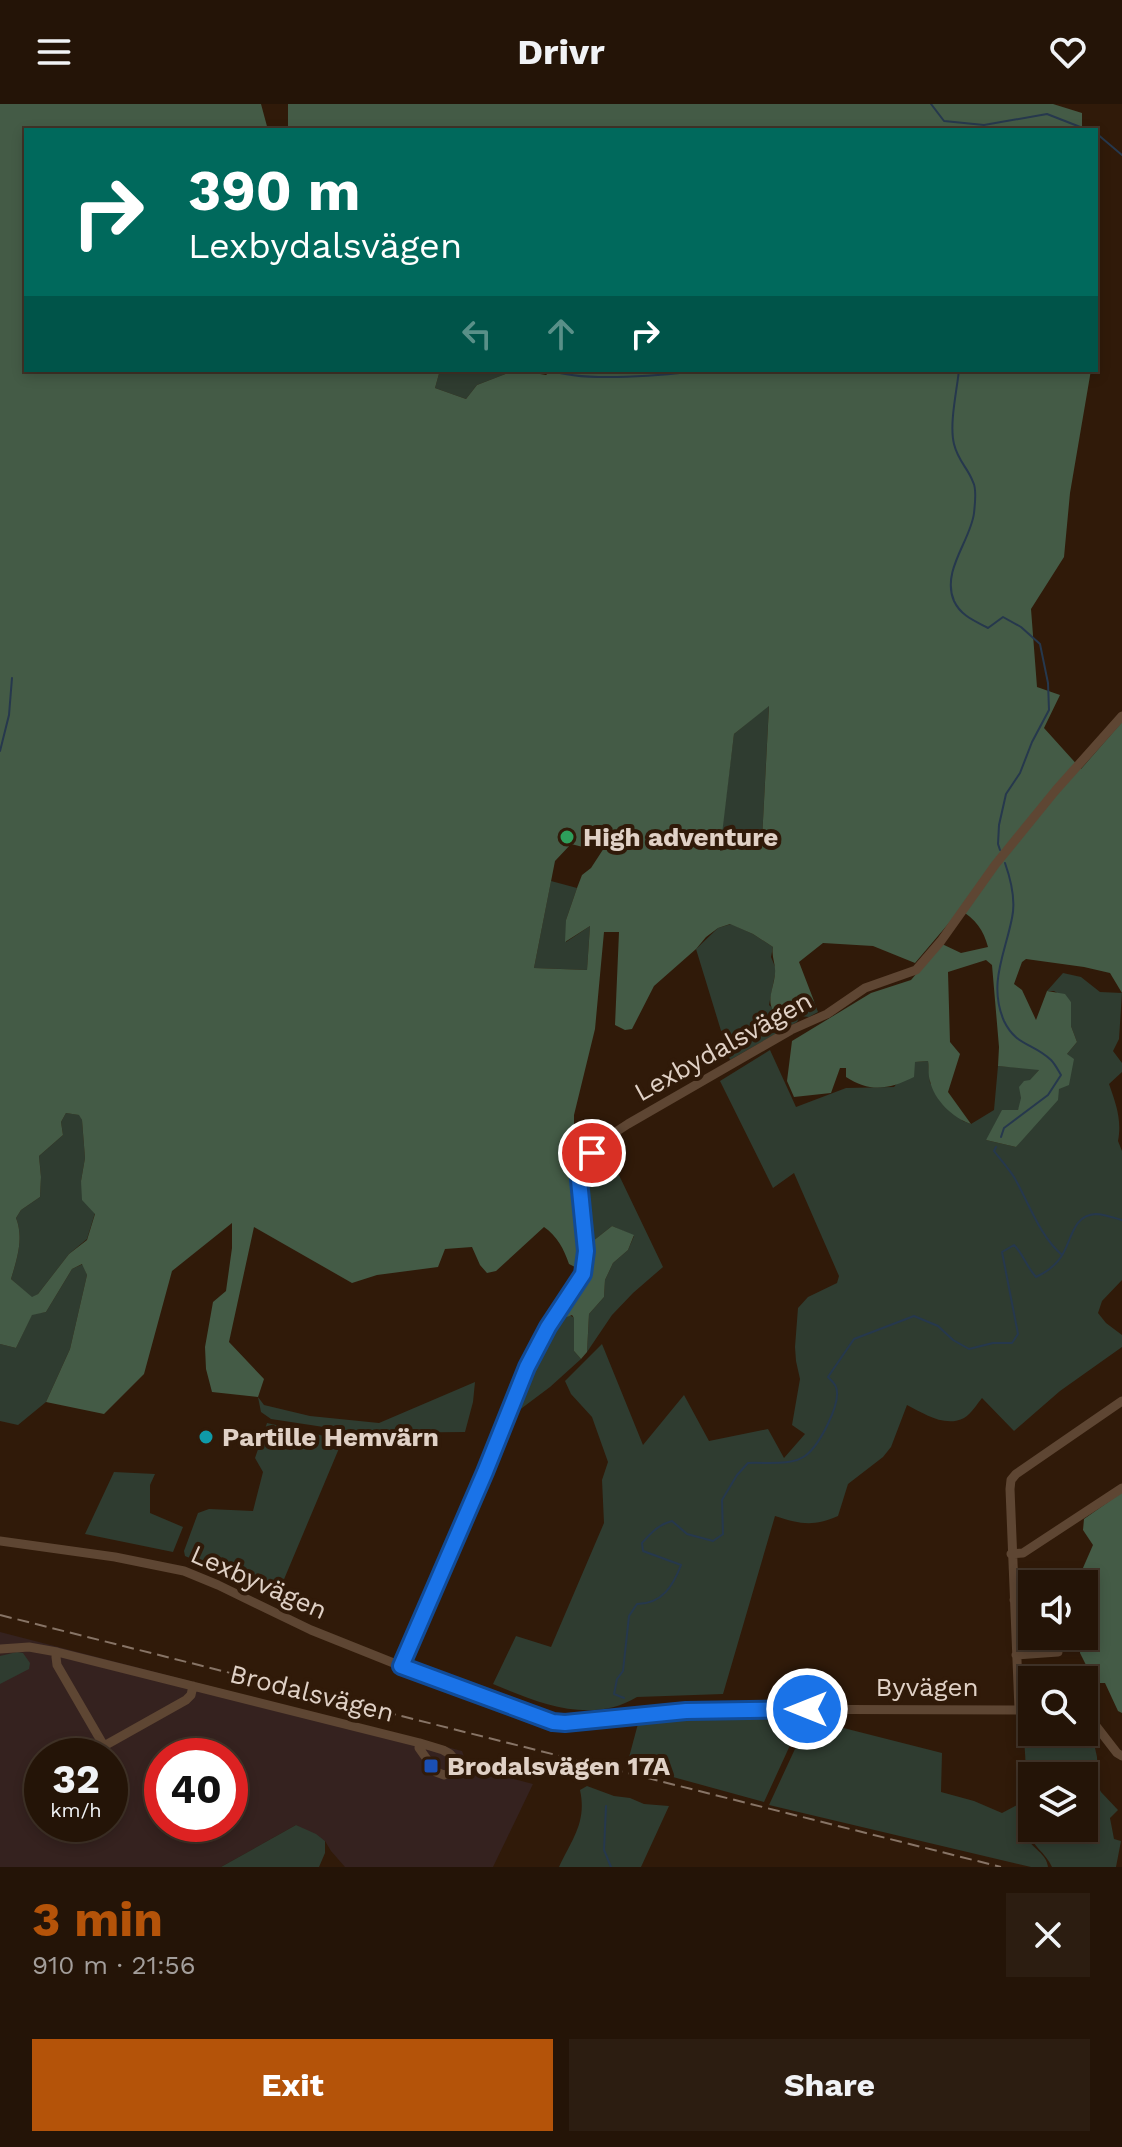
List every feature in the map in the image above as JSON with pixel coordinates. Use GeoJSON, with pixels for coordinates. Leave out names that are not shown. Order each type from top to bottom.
{"type":"FeatureCollection","features":[{"type":"Feature","properties":{"kind":"street","name":"Lexbydalsvägen"},"geometry":{"type":"LineString","coordinates":[[401,1666],[527,1367],[548,1327],[583,1274],[586,1251],[579,1180],[583,1164],[608,1137],[628,1124],[791,1030],[834,1010],[865,988],[921,967],[995,865],[1122,716]]}},
{"type":"Feature","properties":{"kind":"street"},"geometry":{"type":"LineString","coordinates":[[1018,1691],[1011,1554],[1011,1480],[1122,1401]]}},
{"type":"Feature","properties":{"kind":"street"},"geometry":{"type":"LineString","coordinates":[[1011,1554],[1023,1553],[1122,1488]]}},
{"type":"Feature","properties":{"kind":"street","name":"Lexbyvägen"},"geometry":{"type":"LineString","coordinates":[[0,1541],[115,1557],[184,1571],[281,1617],[401,1666]]}},
{"type":"Feature","properties":{"kind":"street","name":"Brodalsvägen"},"geometry":{"type":"LineString","coordinates":[[0,1649],[29,1647],[57,1652],[420,1743]]}},
{"type":"Feature","properties":{"kind":"street"},"geometry":{"type":"LineString","coordinates":[[1016,1655],[1058,1650]]}},
{"type":"Feature","properties":{"kind":"street","name":"Brodalsvägen"},"geometry":{"type":"LineString","coordinates":[[57,1652],[57,1665],[104,1746],[186,1700],[193,1686]]}},
{"type":"Feature","properties":{"kind":"street","name":"Byvägen"},"geometry":{"type":"LineString","coordinates":[[401,1666],[553,1722],[565,1723],[709,1709],[1018,1709]]}},
{"type":"Feature","properties":{"kind":"street"},"geometry":{"type":"LineString","coordinates":[[1098,1729],[1122,1756]]}},
{"type":"Feature","properties":{"kind":"shaded area"},"geometry":{"type":"Polygon","coordinates":[[[0,1632],[462,1751],[468,1767],[533,1784],[493,1867],[345,1867],[325,1841],[296,1825],[221,1867],[0,1867],[0,1632]]]}},
{"type":"Feature","properties":{"kind":"green space"},"geometry":{"type":"Polygon","coordinates":[[[0,104],[261,104],[267,128],[24,128],[24,372],[439,372],[435,388],[466,399],[477,385],[511,372],[546,375],[550,372],[1091,372],[1070,493],[1064,557],[1031,609],[1037,687],[1060,695],[1044,728],[1081,769],[1122,722],[1122,993],[1110,973],[1026,959],[1022,962],[1014,984],[1022,990],[1036,1020],[1047,991],[1065,994],[1071,1002],[1071,1026],[1077,1042],[1067,1054],[1074,1059],[1069,1085],[1059,1089],[1058,1100],[1016,1147],[986,1140],[1002,1110],[1018,1110],[1021,1098],[1019,1087],[1039,1070],[998,1066],[992,965],[986,960],[948,972],[950,1042],[960,1054],[948,1092],[971,1124],[951,1113],[940,1101],[932,1088],[928,1061],[915,1062],[914,1077],[880,1088],[846,1077],[846,1068],[840,1068],[831,1093],[794,1097],[787,1081],[792,1041],[871,993],[911,980],[942,944],[961,953],[988,947],[978,926],[960,910],[915,963],[873,946],[823,943],[799,962],[814,1001],[781,1016],[770,1003],[775,973],[773,947],[730,924],[718,928],[654,986],[632,1029],[625,1030],[615,1025],[619,932],[604,932],[595,1029],[574,1115],[580,1241],[593,1241],[612,1226],[634,1235],[628,1250],[613,1263],[605,1280],[604,1297],[589,1314],[587,1352],[581,1359],[574,1351],[574,1318],[572,1315],[562,1316],[583,1285],[587,1270],[569,1264],[560,1243],[544,1227],[496,1271],[487,1273],[472,1247],[445,1249],[438,1267],[377,1275],[352,1283],[254,1227],[229,1342],[264,1379],[258,1397],[212,1392],[206,1369],[205,1347],[213,1302],[226,1291],[232,1223],[172,1271],[144,1374],[104,1414],[46,1402],[70,1349],[87,1275],[82,1264],[72,1269],[46,1312],[32,1315],[16,1348],[0,1344],[0,104]],[[769,706],[734,734],[720,851],[762,840],[769,706]],[[571,844],[555,861],[534,968],[587,970],[590,926],[565,942],[566,920],[582,875],[591,868],[604,848],[571,844]],[[66,1113],[61,1122],[63,1135],[39,1156],[40,1197],[21,1210],[16,1218],[20,1241],[11,1279],[32,1297],[38,1294],[69,1254],[87,1240],[95,1214],[82,1200],[85,1158],[82,1120],[79,1115],[66,1113]]]}},
{"type":"Feature","properties":{"kind":"green space"},"geometry":{"type":"Polygon","coordinates":[[[288,104],[1053,104],[1082,113],[1082,128],[288,128],[288,104]]]}},
{"type":"Feature","properties":{"kind":"green space"},"geometry":{"type":"Polygon","coordinates":[[[439,372],[511,372],[477,385],[466,399],[435,388],[439,372]]]}},
{"type":"Feature","properties":{"kind":"green space"},"geometry":{"type":"Polygon","coordinates":[[[769,705],[762,840],[719,851],[734,734],[769,705]]]}},
{"type":"Feature","properties":{"kind":"green space"},"geometry":{"type":"Polygon","coordinates":[[[551,881],[577,888],[566,920],[566,942],[590,926],[587,970],[534,968],[551,881]]]}},
{"type":"Feature","properties":{"kind":"green space"},"geometry":{"type":"Polygon","coordinates":[[[731,924],[773,947],[771,957],[776,969],[769,1005],[781,1016],[814,1001],[818,1012],[809,1017],[800,1016],[797,1022],[730,1060],[696,949],[718,928],[731,924]]]}},
{"type":"Feature","properties":{"kind":"green space"},"geometry":{"type":"Polygon","coordinates":[[[1063,973],[1081,977],[1100,992],[1122,993],[1119,1039],[1113,1051],[1122,1063],[1122,1072],[1109,1084],[1118,1112],[1118,1141],[1122,1151],[1122,1280],[1102,1301],[1098,1313],[1122,1335],[1122,1347],[1060,1391],[1014,1431],[982,1398],[969,1414],[957,1421],[934,1418],[907,1405],[891,1447],[848,1484],[838,1516],[806,1523],[775,1516],[723,1694],[637,1697],[619,1705],[583,1710],[546,1704],[493,1684],[516,1636],[551,1647],[604,1523],[602,1480],[608,1462],[592,1417],[571,1394],[565,1381],[602,1344],[643,1445],[684,1395],[709,1441],[768,1429],[784,1458],[805,1434],[792,1425],[800,1379],[795,1347],[798,1308],[808,1297],[837,1283],[839,1276],[794,1173],[773,1188],[720,1081],[770,1050],[796,1107],[846,1088],[894,1087],[914,1062],[928,1061],[930,1083],[963,1121],[971,1124],[994,1110],[998,1066],[1040,1069],[1029,1083],[1017,1112],[986,1140],[1016,1147],[1059,1089],[1067,1054],[1077,1042],[1071,1026],[1071,1002],[1054,991],[1047,991],[1063,973]]]}},
{"type":"Feature","properties":{"kind":"green space"},"geometry":{"type":"Polygon","coordinates":[[[66,1113],[80,1115],[82,1120],[85,1158],[81,1181],[95,1213],[87,1239],[69,1254],[32,1298],[11,1279],[20,1241],[16,1218],[21,1210],[40,1197],[39,1156],[63,1135],[61,1122],[66,1113]]]}},
{"type":"Feature","properties":{"kind":"green space"},"geometry":{"type":"Polygon","coordinates":[[[606,1148],[663,1267],[612,1315],[587,1352],[589,1314],[604,1297],[605,1280],[613,1263],[628,1250],[634,1236],[612,1226],[593,1241],[588,1181],[593,1162],[606,1148]]]}},
{"type":"Feature","properties":{"kind":"green space"},"geometry":{"type":"Polygon","coordinates":[[[83,1264],[87,1275],[70,1349],[46,1402],[18,1425],[0,1421],[0,1344],[16,1348],[32,1314],[46,1312],[72,1269],[83,1264]]]}},
{"type":"Feature","properties":{"kind":"green space"},"geometry":{"type":"Polygon","coordinates":[[[562,1316],[575,1318],[574,1351],[581,1359],[514,1414],[541,1351],[562,1316]]]}},
{"type":"Feature","properties":{"kind":"green space"},"geometry":{"type":"Polygon","coordinates":[[[475,1382],[465,1432],[363,1433],[271,1419],[261,1412],[258,1397],[264,1405],[310,1416],[379,1423],[475,1382]]]}},
{"type":"Feature","properties":{"kind":"green space"},"geometry":{"type":"Polygon","coordinates":[[[267,1423],[333,1438],[340,1446],[277,1596],[185,1556],[184,1551],[198,1513],[209,1509],[253,1511],[263,1472],[255,1458],[267,1423]]]}},
{"type":"Feature","properties":{"kind":"green space"},"geometry":{"type":"Polygon","coordinates":[[[114,1472],[155,1474],[150,1485],[150,1513],[183,1527],[173,1552],[85,1534],[114,1472]]]}},
{"type":"Feature","properties":{"kind":"green space"},"geometry":{"type":"Polygon","coordinates":[[[1122,1493],[1122,1713],[1118,1711],[1105,1683],[1098,1683],[1098,1666],[1086,1666],[1080,1653],[1080,1650],[1098,1650],[1098,1570],[1082,1570],[1093,1545],[1083,1530],[1084,1519],[1122,1493]]]}},
{"type":"Feature","properties":{"kind":"green space"},"geometry":{"type":"Polygon","coordinates":[[[23,1653],[30,1663],[29,1669],[0,1684],[0,1656],[23,1653]]]}},
{"type":"Feature","properties":{"kind":"green space"},"geometry":{"type":"Polygon","coordinates":[[[802,1713],[803,1717],[764,1802],[662,1774],[628,1761],[639,1720],[691,1714],[802,1713]]]}},
{"type":"Feature","properties":{"kind":"green space"},"geometry":{"type":"Polygon","coordinates":[[[812,1720],[942,1753],[941,1792],[1002,1813],[1018,1805],[1018,1842],[1030,1842],[1045,1858],[1048,1867],[1031,1867],[769,1805],[807,1723],[812,1720]]]}},
{"type":"Feature","properties":{"kind":"green space"},"geometry":{"type":"Polygon","coordinates":[[[1024,1746],[1093,1746],[1097,1757],[1097,1762],[1026,1762],[1024,1746]]]}},
{"type":"Feature","properties":{"kind":"green space"},"geometry":{"type":"Polygon","coordinates":[[[587,1786],[644,1804],[669,1806],[641,1867],[559,1867],[580,1821],[580,1790],[587,1786]]]}},
{"type":"Feature","properties":{"kind":"green space"},"geometry":{"type":"Polygon","coordinates":[[[1098,1786],[1118,1810],[1110,1818],[1114,1839],[1121,1841],[1116,1867],[1052,1867],[1034,1842],[1098,1842],[1098,1786]]]}},
{"type":"Feature","properties":{"kind":"green space"},"geometry":{"type":"Polygon","coordinates":[[[296,1825],[325,1841],[325,1853],[319,1867],[221,1867],[296,1825]]]}},
{"type":"Feature","properties":{"kind":"waterway"},"geometry":{"type":"LineString","coordinates":[[931,104],[944,121],[984,125],[1047,114],[1083,128]]}},
{"type":"Feature","properties":{"kind":"waterway"},"geometry":{"type":"LineString","coordinates":[[1098,135],[1122,155]]}},
{"type":"Feature","properties":{"kind":"waterway"},"geometry":{"type":"LineString","coordinates":[[558,372],[604,377],[686,372]]}},
{"type":"Feature","properties":{"kind":"waterway"},"geometry":{"type":"LineString","coordinates":[[959,372],[953,417],[954,444],[974,485],[975,497],[972,523],[951,578],[954,601],[964,614],[988,628],[1003,617],[1021,627],[1040,644],[1048,683],[1049,710],[1020,773],[1006,794],[999,825],[1000,850]]}},
{"type":"Feature","properties":{"kind":"waterway"},"geometry":{"type":"LineString","coordinates":[[0,751],[9,715],[12,678]]}},
{"type":"Feature","properties":{"kind":"waterway"},"geometry":{"type":"LineString","coordinates":[[1001,1137],[1004,1128],[1048,1095],[1061,1075],[1044,1054],[1014,1035],[999,1007],[998,982],[1013,904],[1005,863]]}},
{"type":"Feature","properties":{"kind":"waterway"},"geometry":{"type":"LineString","coordinates":[[996,1147],[994,1151],[1014,1177],[1041,1228],[1062,1255]]}},
{"type":"Feature","properties":{"kind":"waterway"},"geometry":{"type":"LineString","coordinates":[[624,1698],[614,1694],[617,1679],[623,1671],[629,1616],[637,1604],[660,1597],[681,1565],[643,1551],[642,1543],[652,1532],[672,1521],[687,1534],[713,1541],[723,1534],[722,1500],[748,1463],[793,1461],[811,1451],[828,1424],[836,1403],[836,1387],[828,1377],[854,1339],[914,1316],[938,1326],[969,1349],[993,1343],[1012,1343],[1018,1334],[1002,1252],[1014,1245],[1036,1277],[1058,1261],[1077,1224],[1088,1215],[1106,1215],[1122,1220]]}},
{"type":"Feature","properties":{"kind":"waterway"},"geometry":{"type":"LineString","coordinates":[[606,1806],[604,1850],[611,1867]]}},
{"type":"Feature","properties":{"kind":"railway"},"geometry":{"type":"LineString","coordinates":[[0,1615],[1001,1867]]}},
{"type":"Feature","properties":{"kind":"place","name":"High adventure"},"geometry":{"type":"Point","coordinates":[567,837]}},
{"type":"Feature","properties":{"kind":"place","name":"Partille Hemvärn"},"geometry":{"type":"Point","coordinates":[206,1437]}},
{"type":"Feature","properties":{"kind":"place","name":"Brodalsvägen 17A"},"geometry":{"type":"Point","coordinates":[431,1766]}},
{"type":"Feature","properties":{"kind":"route"},"geometry":{"type":"LineString","coordinates":[[592,1153],[583,1164],[579,1180],[586,1251],[583,1274],[538,1343],[401,1666],[553,1722],[709,1709],[807,1709]]}}]}
